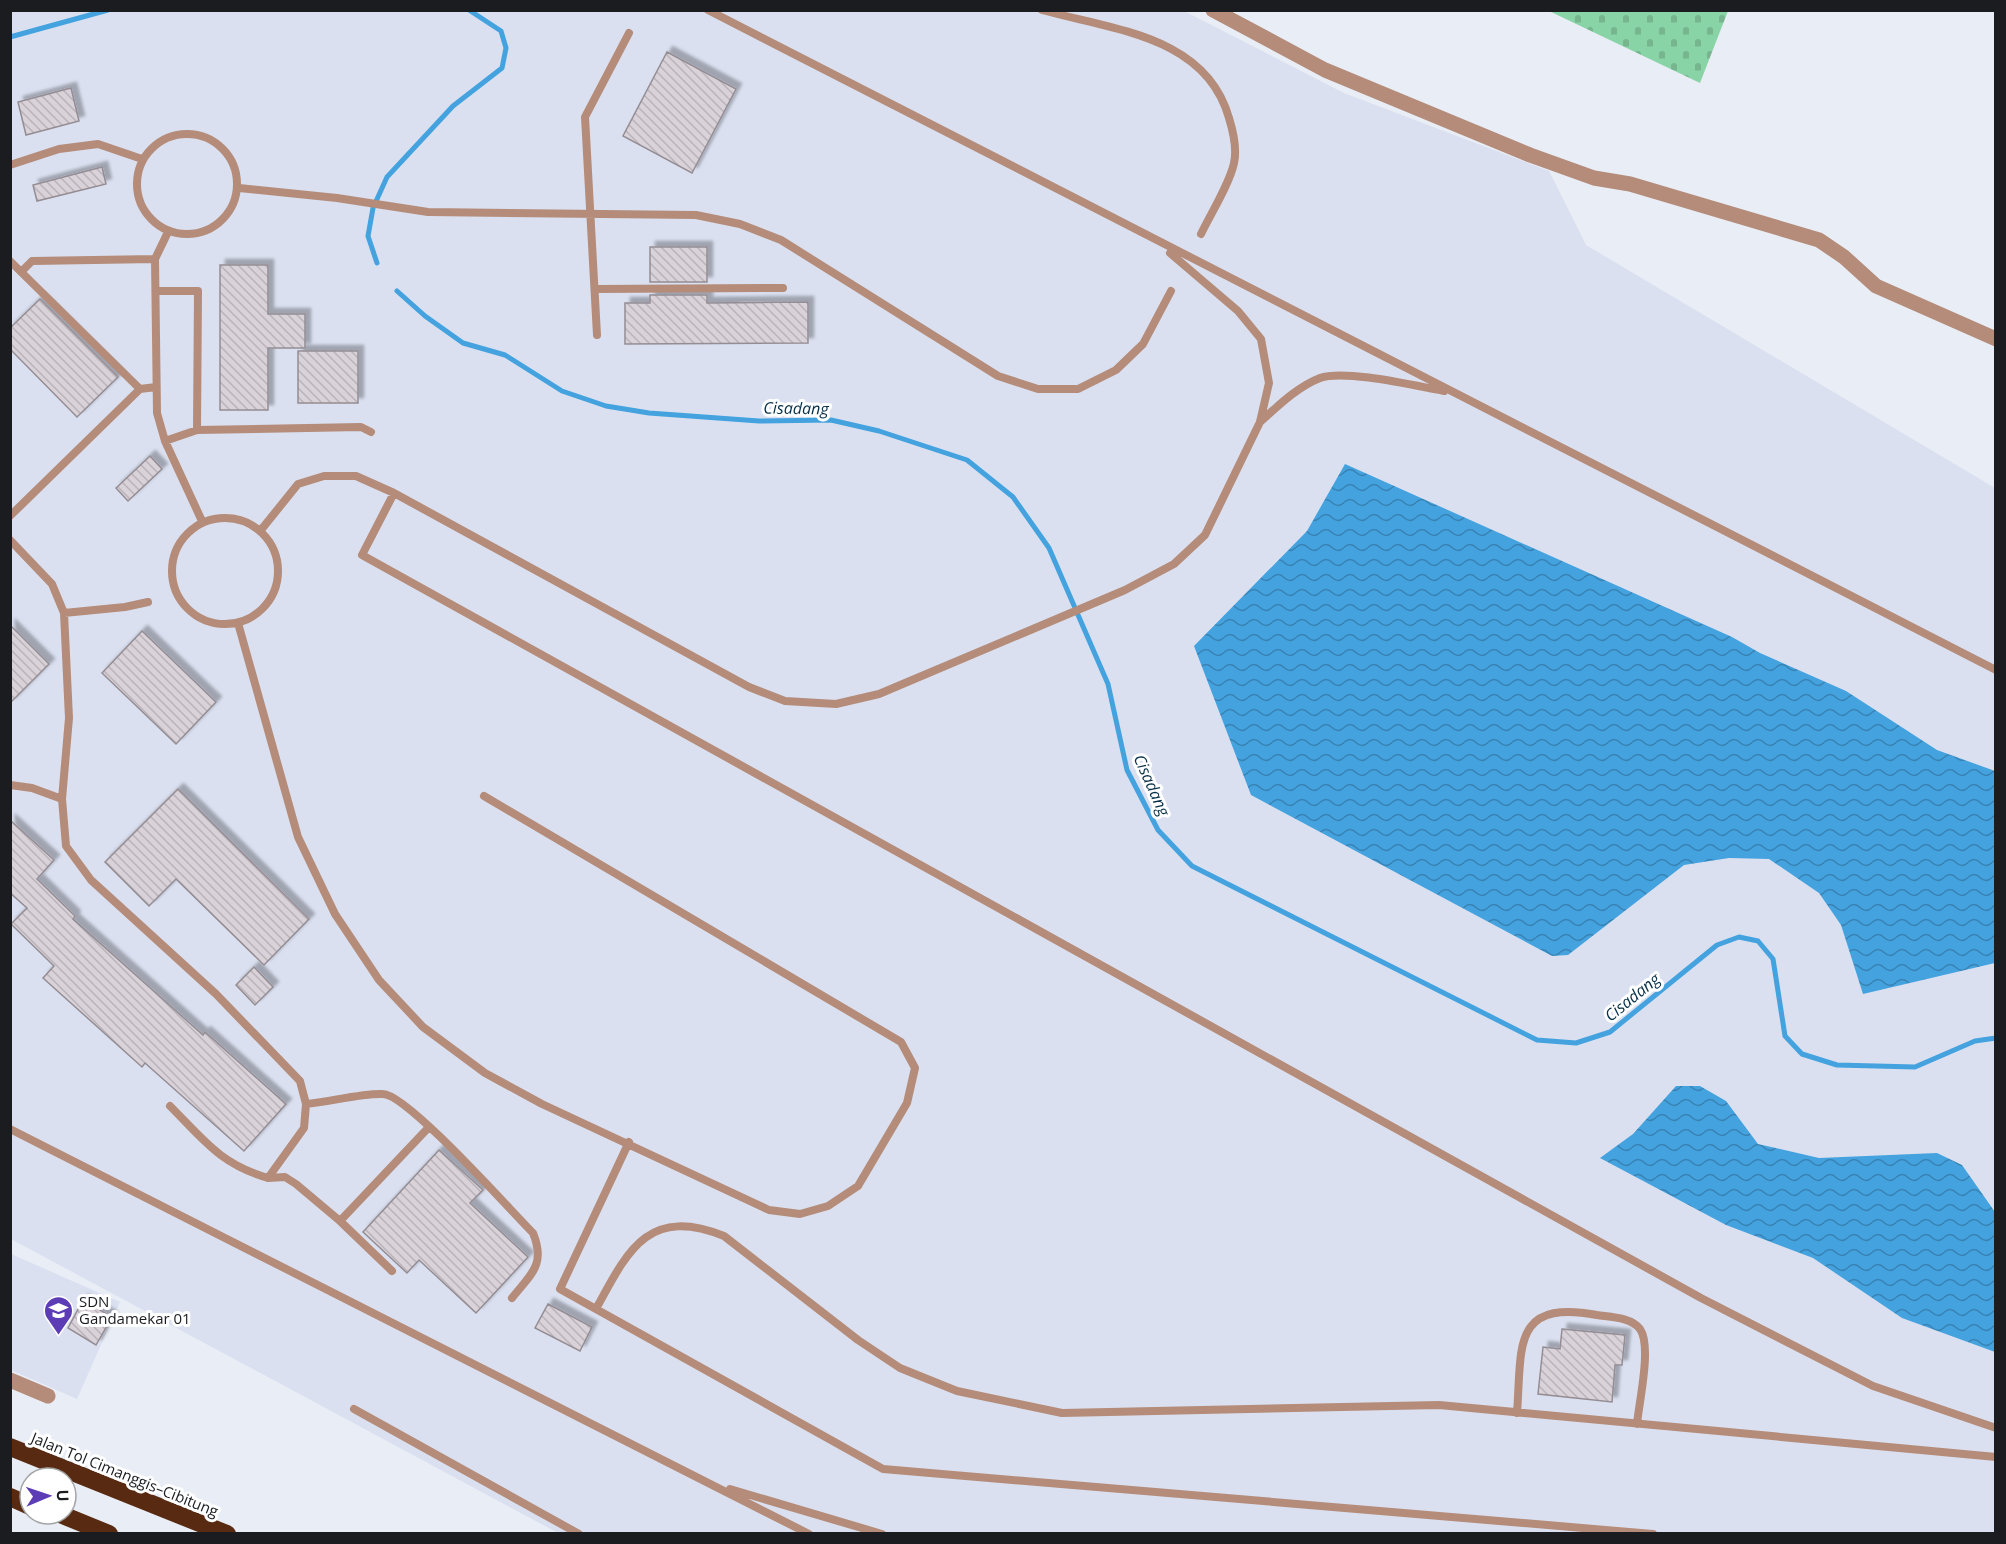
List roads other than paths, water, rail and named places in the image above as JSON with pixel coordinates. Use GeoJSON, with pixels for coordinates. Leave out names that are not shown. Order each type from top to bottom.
{"type":"FeatureCollection","features":[{"type":"Feature","properties":{"kind":"highway","name":"Jalan Tol Cimanggis–Cibitung"},"geometry":{"type":"LineString","coordinates":[[10,1447],[227,1533]]}},
{"type":"Feature","properties":{"kind":"highway"},"geometry":{"type":"LineString","coordinates":[[78,1521],[109,1533]]}},
{"type":"Feature","properties":{"kind":"highway"},"geometry":{"type":"LineString","coordinates":[[71,1526],[86,1533]]}},
{"type":"Feature","properties":{"kind":"street"},"geometry":{"type":"LineString","coordinates":[[1214,10],[1325,70],[1530,155],[1594,178],[1630,184],[1819,240],[1844,257],[1876,286],[1995,339]]}},
{"type":"Feature","properties":{"kind":"street"},"geometry":{"type":"LineString","coordinates":[[10,1380],[48,1396]]}},
{"type":"Feature","properties":{"kind":"lane"},"geometry":{"type":"LineString","coordinates":[[1042,10],[1167,44],[1199,65],[1223,98],[1232,129],[1234,163],[1201,234]]}},
{"type":"Feature","properties":{"kind":"lane"},"geometry":{"type":"LineString","coordinates":[[711,11],[1158,243],[1995,670]]}},
{"type":"Feature","properties":{"kind":"lane"},"geometry":{"type":"LineString","coordinates":[[597,335],[585,117],[629,33]]}},
{"type":"Feature","properties":{"kind":"lane"},"geometry":{"type":"LineString","coordinates":[[189,133],[215,141],[233,161],[239,188],[231,211],[214,228],[191,236],[168,232],[146,214],[136,187],[142,159],[162,140],[189,133]]}},
{"type":"Feature","properties":{"kind":"lane"},"geometry":{"type":"LineString","coordinates":[[10,165],[59,149],[98,144],[142,159]]}},
{"type":"Feature","properties":{"kind":"lane"},"geometry":{"type":"LineString","coordinates":[[239,188],[337,198],[428,212],[696,215],[740,224],[781,240],[998,375],[1038,389],[1078,389],[1116,370],[1143,344],[1171,291]]}},
{"type":"Feature","properties":{"kind":"lane"},"geometry":{"type":"LineString","coordinates":[[168,232],[155,259],[157,413],[165,441],[202,521]]}},
{"type":"Feature","properties":{"kind":"lane"},"geometry":{"type":"LineString","coordinates":[[261,530],[298,484],[324,476],[356,476],[394,493],[749,687],[785,701],[836,704],[879,694],[1125,590],[1174,564],[1205,535],[1260,422],[1269,383],[1261,339],[1238,311],[1158,243]]}},
{"type":"Feature","properties":{"kind":"lane"},"geometry":{"type":"LineString","coordinates":[[21,272],[32,261],[155,259]]}},
{"type":"Feature","properties":{"kind":"lane"},"geometry":{"type":"LineString","coordinates":[[10,261],[140,389]]}},
{"type":"Feature","properties":{"kind":"lane"},"geometry":{"type":"LineString","coordinates":[[595,289],[783,288]]}},
{"type":"Feature","properties":{"kind":"lane"},"geometry":{"type":"LineString","coordinates":[[156,291],[198,291],[197,430]]}},
{"type":"Feature","properties":{"kind":"lane"},"geometry":{"type":"LineString","coordinates":[[1260,422],[1290,396],[1321,377],[1355,376],[1453,393]]}},
{"type":"Feature","properties":{"kind":"lane"},"geometry":{"type":"LineString","coordinates":[[10,516],[140,389],[156,387]]}},
{"type":"Feature","properties":{"kind":"lane"},"geometry":{"type":"LineString","coordinates":[[165,441],[197,430],[361,427],[371,432]]}},
{"type":"Feature","properties":{"kind":"lane"},"geometry":{"type":"LineString","coordinates":[[394,493],[362,555],[1701,1298],[1874,1386],[1995,1428]]}},
{"type":"Feature","properties":{"kind":"lane"},"geometry":{"type":"LineString","coordinates":[[233,517],[261,530],[276,554],[278,581],[264,608],[238,623],[212,623],[204,619],[189,611],[174,589],[172,562],[182,538],[202,521],[233,517]]}},
{"type":"Feature","properties":{"kind":"lane"},"geometry":{"type":"LineString","coordinates":[[10,540],[52,584],[64,613],[69,718],[62,799],[66,846],[91,880],[216,994],[300,1081],[306,1104],[304,1128],[268,1178]]}},
{"type":"Feature","properties":{"kind":"lane"},"geometry":{"type":"LineString","coordinates":[[64,613],[124,607],[148,602]]}},
{"type":"Feature","properties":{"kind":"lane"},"geometry":{"type":"LineString","coordinates":[[238,623],[298,837],[335,914],[379,981],[423,1027],[485,1073],[542,1104],[629,1142],[769,1210],[800,1214],[828,1206],[858,1186],[907,1102],[915,1068],[901,1042],[484,796]]}},
{"type":"Feature","properties":{"kind":"lane"},"geometry":{"type":"LineString","coordinates":[[10,785],[32,788],[62,799]]}},
{"type":"Feature","properties":{"kind":"lane"},"geometry":{"type":"LineString","coordinates":[[306,1104],[384,1093],[398,1098],[429,1127],[533,1233],[538,1247],[538,1266],[512,1298]]}},
{"type":"Feature","properties":{"kind":"lane"},"geometry":{"type":"LineString","coordinates":[[170,1106],[221,1158],[243,1171],[268,1178],[285,1177],[340,1221],[392,1271]]}},
{"type":"Feature","properties":{"kind":"lane"},"geometry":{"type":"LineString","coordinates":[[340,1221],[429,1127]]}},
{"type":"Feature","properties":{"kind":"lane"},"geometry":{"type":"LineString","coordinates":[[10,1129],[808,1533]]}},
{"type":"Feature","properties":{"kind":"lane"},"geometry":{"type":"LineString","coordinates":[[629,1142],[560,1289],[883,1469],[1653,1533]]}},
{"type":"Feature","properties":{"kind":"lane"},"geometry":{"type":"LineString","coordinates":[[596,1309],[624,1258],[645,1236],[672,1227],[701,1227],[724,1236],[858,1340],[900,1368],[957,1391],[1062,1413],[1439,1405],[1995,1457]]}},
{"type":"Feature","properties":{"kind":"lane"},"geometry":{"type":"LineString","coordinates":[[1517,1413],[1523,1337],[1537,1320],[1555,1311],[1582,1312],[1628,1321],[1639,1328],[1645,1345],[1637,1424]]}},
{"type":"Feature","properties":{"kind":"lane"},"geometry":{"type":"LineString","coordinates":[[354,1410],[579,1533]]}},
{"type":"Feature","properties":{"kind":"lane"},"geometry":{"type":"LineString","coordinates":[[710,1483],[882,1533]]}},
{"type":"Feature","properties":{"kind":"water"},"geometry":{"type":"Polygon","coordinates":[[[1345,464],[1732,637],[1760,653],[1846,691],[1937,750],[1995,771],[1995,963],[1863,994],[1841,925],[1819,893],[1769,859],[1729,858],[1684,865],[1568,955],[1552,956],[1251,795],[1194,646],[1307,531],[1345,464]]]}},
{"type":"Feature","properties":{"kind":"water"},"geometry":{"type":"Polygon","coordinates":[[[1676,1086],[1700,1086],[1726,1101],[1758,1144],[1819,1158],[1937,1153],[1962,1165],[1995,1212],[1995,1352],[1902,1318],[1813,1258],[1726,1225],[1600,1158],[1633,1134],[1676,1086]]]}},
{"type":"Feature","properties":{"kind":"waterway","name":"Cisadang"},"geometry":{"type":"LineString","coordinates":[[10,37],[108,10]]}},
{"type":"Feature","properties":{"kind":"waterway","name":"Cisadang"},"geometry":{"type":"LineString","coordinates":[[377,263],[368,236],[373,208],[387,177],[453,106],[502,68],[506,48],[501,31],[469,10]]}},
{"type":"Feature","properties":{"kind":"waterway","name":"Cisadang"},"geometry":{"type":"LineString","coordinates":[[397,291],[425,316],[463,343],[505,355],[562,391],[606,406],[649,413],[759,421],[831,420],[879,431],[967,460],[1013,497],[1049,548],[1108,684],[1127,770],[1158,830],[1192,866],[1537,1040],[1576,1043],[1610,1032],[1717,945],[1739,937],[1758,941],[1773,959],[1785,1036],[1802,1054],[1837,1065],[1915,1067],[1975,1041],[1996,1038]]}},
{"type":"Feature","properties":{"kind":"place","name":"SDN Gandamekar 01"},"geometry":{"type":"Point","coordinates":[58,1336]}}]}
